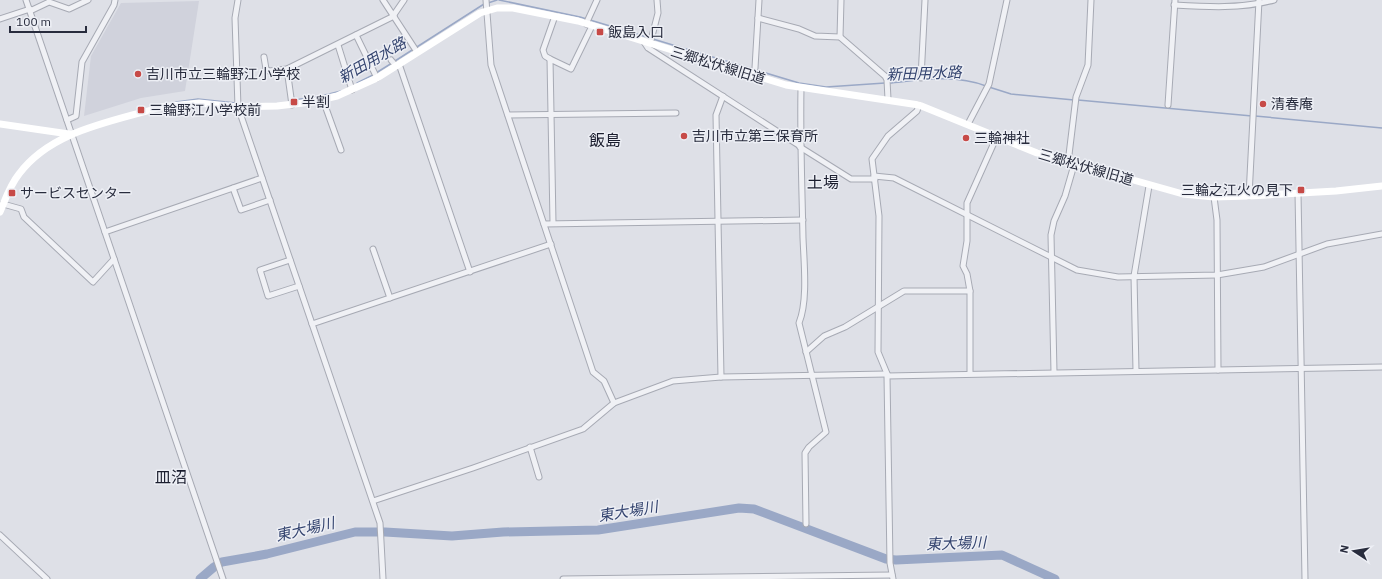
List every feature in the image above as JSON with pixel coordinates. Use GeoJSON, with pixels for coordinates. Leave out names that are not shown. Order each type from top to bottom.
{"type":"FeatureCollection","features":[{"type":"Feature","properties":{"kind":"street"},"geometry":{"type":"LineString","coordinates":[[26,0],[223,579]]}},
{"type":"Feature","properties":{"kind":"street"},"geometry":{"type":"LineString","coordinates":[[0,19],[30,10],[49,2],[69,9],[88,0]]}},
{"type":"Feature","properties":{"kind":"street"},"geometry":{"type":"LineString","coordinates":[[67,120],[76,116],[82,62],[114,5],[115,0]]}},
{"type":"Feature","properties":{"kind":"street"},"geometry":{"type":"LineString","coordinates":[[238,0],[236,18],[238,103],[262,178],[381,527],[383,579]]}},
{"type":"Feature","properties":{"kind":"street"},"geometry":{"type":"LineString","coordinates":[[383,0],[415,49]]}},
{"type":"Feature","properties":{"kind":"street"},"geometry":{"type":"LineString","coordinates":[[264,57],[266,69],[269,72],[287,69],[394,16],[404,0]]}},
{"type":"Feature","properties":{"kind":"street"},"geometry":{"type":"LineString","coordinates":[[486,0],[491,65],[594,372],[604,381],[614,403]]}},
{"type":"Feature","properties":{"kind":"street"},"geometry":{"type":"LineString","coordinates":[[555,16],[542,50],[544,56],[571,69],[597,0]]}},
{"type":"Feature","properties":{"kind":"street"},"geometry":{"type":"LineString","coordinates":[[657,0],[658,13],[649,40],[648,48],[851,179],[894,178],[1077,270],[1118,277],[1217,275],[1264,267],[1327,244],[1382,234]]}},
{"type":"Feature","properties":{"kind":"street"},"geometry":{"type":"LineString","coordinates":[[754,72],[759,0]]}},
{"type":"Feature","properties":{"kind":"street"},"geometry":{"type":"LineString","coordinates":[[840,38],[841,0]]}},
{"type":"Feature","properties":{"kind":"street"},"geometry":{"type":"LineString","coordinates":[[921,78],[925,0]]}},
{"type":"Feature","properties":{"kind":"street"},"geometry":{"type":"LineString","coordinates":[[968,124],[989,84],[1007,0]]}},
{"type":"Feature","properties":{"kind":"street"},"geometry":{"type":"LineString","coordinates":[[1054,372],[1051,235],[1054,220],[1065,196],[1071,164],[1076,100],[1088,66],[1091,0]]}},
{"type":"Feature","properties":{"kind":"street"},"geometry":{"type":"LineString","coordinates":[[1168,105],[1174,2],[1212,7],[1274,0]]}},
{"type":"Feature","properties":{"kind":"street"},"geometry":{"type":"LineString","coordinates":[[1249,196],[1259,2]]}},
{"type":"Feature","properties":{"kind":"street","name":"三郷松伏線旧道"},"geometry":{"type":"LineString","coordinates":[[71,134],[161,107],[176,104],[323,100],[376,75],[415,49],[486,8],[513,8],[588,22],[754,72],[801,88],[888,99],[919,105],[1037,153],[1149,186],[1183,194],[1249,196],[1382,186]]}},
{"type":"Feature","properties":{"kind":"street"},"geometry":{"type":"LineString","coordinates":[[758,18],[799,29],[815,36],[840,38],[888,83],[888,99]]}},
{"type":"Feature","properties":{"kind":"street"},"geometry":{"type":"LineString","coordinates":[[356,35],[376,75]]}},
{"type":"Feature","properties":{"kind":"street"},"geometry":{"type":"LineString","coordinates":[[338,45],[351,87]]}},
{"type":"Feature","properties":{"kind":"street"},"geometry":{"type":"LineString","coordinates":[[550,59],[553,224]]}},
{"type":"Feature","properties":{"kind":"street"},"geometry":{"type":"LineString","coordinates":[[395,63],[470,272]]}},
{"type":"Feature","properties":{"kind":"street"},"geometry":{"type":"LineString","coordinates":[[287,69],[292,101]]}},
{"type":"Feature","properties":{"kind":"street"},"geometry":{"type":"LineString","coordinates":[[801,88],[800,146],[803,220],[803,313],[799,323],[826,432],[809,447],[805,453],[806,524]]}},
{"type":"Feature","properties":{"kind":"street"},"geometry":{"type":"LineString","coordinates":[[721,377],[716,115],[719,103],[723,96]]}},
{"type":"Feature","properties":{"kind":"street"},"geometry":{"type":"LineString","coordinates":[[323,100],[341,150]]}},
{"type":"Feature","properties":{"kind":"street"},"geometry":{"type":"LineString","coordinates":[[564,579],[892,577],[890,563],[887,375],[878,352],[880,306],[879,216],[872,159],[888,136],[917,111],[919,105]]}},
{"type":"Feature","properties":{"kind":"street"},"geometry":{"type":"LineString","coordinates":[[508,115],[552,113],[676,113]]}},
{"type":"Feature","properties":{"kind":"street"},"geometry":{"type":"LineString","coordinates":[[0,124],[71,134]]}},
{"type":"Feature","properties":{"kind":"street"},"geometry":{"type":"LineString","coordinates":[[0,212],[18,175],[32,160],[53,144],[71,134]]}},
{"type":"Feature","properties":{"kind":"street"},"geometry":{"type":"LineString","coordinates":[[970,373],[970,291],[967,274],[963,266],[967,241],[967,203],[997,136]]}},
{"type":"Feature","properties":{"kind":"street"},"geometry":{"type":"LineString","coordinates":[[105,232],[262,178]]}},
{"type":"Feature","properties":{"kind":"street"},"geometry":{"type":"LineString","coordinates":[[1136,371],[1134,276],[1149,186]]}},
{"type":"Feature","properties":{"kind":"street"},"geometry":{"type":"LineString","coordinates":[[233,188],[241,210],[270,200]]}},
{"type":"Feature","properties":{"kind":"street"},"geometry":{"type":"LineString","coordinates":[[1298,193],[1305,579]]}},
{"type":"Feature","properties":{"kind":"street"},"geometry":{"type":"LineString","coordinates":[[1214,196],[1217,220],[1218,370]]}},
{"type":"Feature","properties":{"kind":"street"},"geometry":{"type":"LineString","coordinates":[[3,204],[21,209],[24,217],[93,282],[114,259]]}},
{"type":"Feature","properties":{"kind":"street"},"geometry":{"type":"LineString","coordinates":[[544,224],[719,220],[803,220]]}},
{"type":"Feature","properties":{"kind":"street"},"geometry":{"type":"LineString","coordinates":[[312,324],[551,244]]}},
{"type":"Feature","properties":{"kind":"street"},"geometry":{"type":"LineString","coordinates":[[373,249],[390,298]]}},
{"type":"Feature","properties":{"kind":"street"},"geometry":{"type":"LineString","coordinates":[[290,260],[260,270],[268,296],[299,286]]}},
{"type":"Feature","properties":{"kind":"street"},"geometry":{"type":"LineString","coordinates":[[806,352],[824,336],[845,327],[904,292],[970,291]]}},
{"type":"Feature","properties":{"kind":"street"},"geometry":{"type":"LineString","coordinates":[[373,501],[473,468],[583,429],[614,403],[673,381],[721,377],[1382,367]]}},
{"type":"Feature","properties":{"kind":"street"},"geometry":{"type":"LineString","coordinates":[[530,447],[539,477]]}},
{"type":"Feature","properties":{"kind":"street"},"geometry":{"type":"LineString","coordinates":[[0,535],[47,579]]}},
{"type":"Feature","properties":{"kind":"shaded area","name":"吉川市立三輪野江小学校"},"geometry":{"type":"Polygon","coordinates":[[[199,1],[185,91],[141,98],[84,116],[91,56],[121,3],[199,1]]]}},
{"type":"Feature","properties":{"kind":"waterway","name":"新田用水路"},"geometry":{"type":"LineString","coordinates":[[488,3],[497,0]]}},
{"type":"Feature","properties":{"kind":"waterway","name":"新田用水路"},"geometry":{"type":"LineString","coordinates":[[499,0],[580,17],[650,38]]}},
{"type":"Feature","properties":{"kind":"waterway","name":"新田用水路"},"geometry":{"type":"LineString","coordinates":[[395,61],[484,4]]}},
{"type":"Feature","properties":{"kind":"waterway","name":"新田用水路"},"geometry":{"type":"LineString","coordinates":[[653,39],[799,83],[826,87],[885,83]]}},
{"type":"Feature","properties":{"kind":"waterway","name":"新田用水路"},"geometry":{"type":"LineString","coordinates":[[376,73],[392,63]]}},
{"type":"Feature","properties":{"kind":"waterway","name":"新田用水路"},"geometry":{"type":"LineString","coordinates":[[357,83],[373,75]]}},
{"type":"Feature","properties":{"kind":"waterway","name":"新田用水路"},"geometry":{"type":"LineString","coordinates":[[889,83],[925,79],[950,79],[974,82],[986,86]]}},
{"type":"Feature","properties":{"kind":"waterway","name":"新田用水路"},"geometry":{"type":"LineString","coordinates":[[989,87],[1011,94],[1074,100]]}},
{"type":"Feature","properties":{"kind":"waterway","name":"新田用水路"},"geometry":{"type":"LineString","coordinates":[[325,95],[341,91]]}},
{"type":"Feature","properties":{"kind":"waterway","name":"新田用水路"},"geometry":{"type":"LineString","coordinates":[[294,100],[322,96]]}},
{"type":"Feature","properties":{"kind":"waterway","name":"新田用水路"},"geometry":{"type":"LineString","coordinates":[[176,102],[198,99],[236,103]]}},
{"type":"Feature","properties":{"kind":"waterway","name":"新田用水路"},"geometry":{"type":"LineString","coordinates":[[1078,100],[1252,116]]}},
{"type":"Feature","properties":{"kind":"waterway","name":"新田用水路"},"geometry":{"type":"LineString","coordinates":[[1255,116],[1382,128]]}},
{"type":"Feature","properties":{"kind":"waterway","name":"東大場川"},"geometry":{"type":"LineString","coordinates":[[200,579],[222,562],[267,554],[355,532],[385,532],[452,536],[503,532],[598,530],[739,508],[754,509],[886,559],[896,560],[1002,555],[1055,579]]}},
{"type":"Feature","properties":{"kind":"place","name":"飯島入口"},"geometry":{"type":"Point","coordinates":[600,32]}},
{"type":"Feature","properties":{"kind":"place","name":"吉川市立三輪野江小学校"},"geometry":{"type":"Point","coordinates":[138,74]}},
{"type":"Feature","properties":{"kind":"place","name":"半割"},"geometry":{"type":"Point","coordinates":[294,102]}},
{"type":"Feature","properties":{"kind":"place","name":"清春庵"},"geometry":{"type":"Point","coordinates":[1263,104]}},
{"type":"Feature","properties":{"kind":"place","name":"三輪野江小学校前"},"geometry":{"type":"Point","coordinates":[141,110]}},
{"type":"Feature","properties":{"kind":"place","name":"吉川市立第三保育所"},"geometry":{"type":"Point","coordinates":[684,136]}},
{"type":"Feature","properties":{"kind":"place","name":"三輪神社"},"geometry":{"type":"Point","coordinates":[966,138]}},
{"type":"Feature","properties":{"kind":"place","name":"三輪之江火の見下"},"geometry":{"type":"Point","coordinates":[1301,190]}},
{"type":"Feature","properties":{"kind":"place","name":"サービスセンター"},"geometry":{"type":"Point","coordinates":[12,193]}},
{"type":"Feature","properties":{"kind":"district","name":"飯島"},"geometry":{"type":"Point","coordinates":[605,140]}},
{"type":"Feature","properties":{"kind":"district","name":"土場"},"geometry":{"type":"Point","coordinates":[823,182]}},
{"type":"Feature","properties":{"kind":"district","name":"皿沼"},"geometry":{"type":"Point","coordinates":[171,477]}}]}
